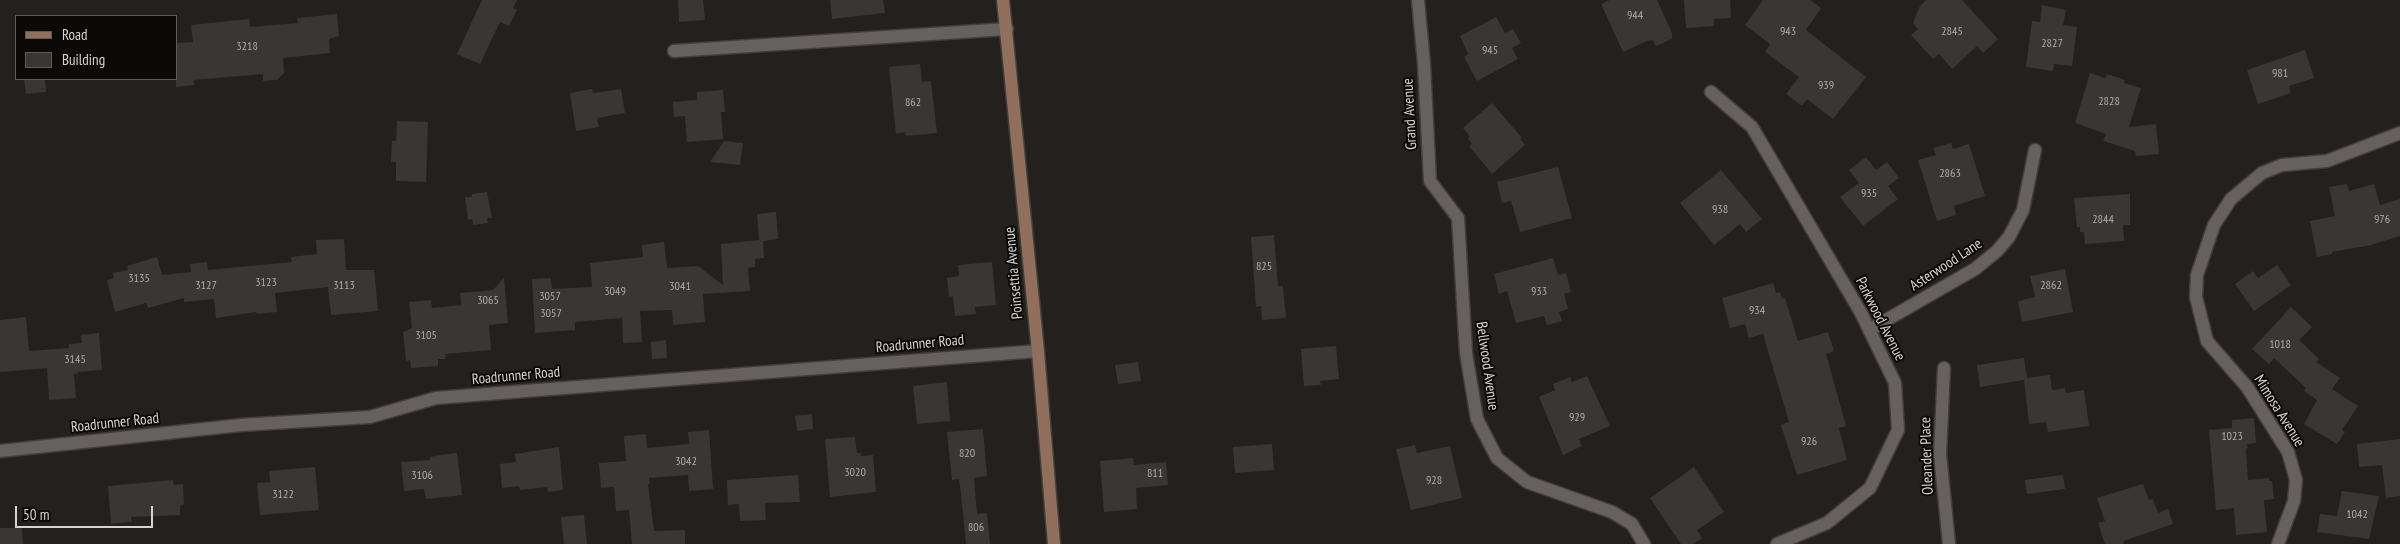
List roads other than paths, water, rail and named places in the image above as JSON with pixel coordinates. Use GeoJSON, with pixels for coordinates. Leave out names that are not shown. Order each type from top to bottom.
{"type":"FeatureCollection","features":[{"type":"Feature","properties":{"kind":"street","name":"Poinsettia Avenue"},"geometry":{"type":"LineString","coordinates":[[1003,0],[1038,351],[1054,544]]}},
{"type":"Feature","properties":{"kind":"street","name":"Grand Avenue"},"geometry":{"type":"LineString","coordinates":[[1418,0],[1424,64],[1430,181],[1458,218]]}},
{"type":"Feature","properties":{"kind":"street"},"geometry":{"type":"LineString","coordinates":[[674,51],[1007,29]]}},
{"type":"Feature","properties":{"kind":"street","name":"Parkwood Avenue"},"geometry":{"type":"LineString","coordinates":[[1711,92],[1752,127],[1870,330],[1895,383],[1898,430],[1870,488],[1827,522],[1777,544]]}},
{"type":"Feature","properties":{"kind":"street","name":"Mimosa Avenue"},"geometry":{"type":"LineString","coordinates":[[2278,544],[2294,501],[2296,480],[2288,452],[2248,387],[2230,370],[2208,341],[2196,297],[2196,275],[2214,225],[2231,200],[2262,173],[2282,165],[2327,161],[2400,133]]}},
{"type":"Feature","properties":{"kind":"street","name":"Asterwood Lane"},"geometry":{"type":"LineString","coordinates":[[1870,330],[1975,269],[1997,251],[2009,237],[2023,210],[2035,150]]}},
{"type":"Feature","properties":{"kind":"street","name":"Bellwood Avenue"},"geometry":{"type":"LineString","coordinates":[[1458,218],[1466,353],[1477,419],[1497,458],[1527,482],[1612,512],[1632,524],[1644,544]]}},
{"type":"Feature","properties":{"kind":"street","name":"Roadrunner Road"},"geometry":{"type":"LineString","coordinates":[[0,451],[241,425],[370,417],[436,398],[1038,351]]}},
{"type":"Feature","properties":{"kind":"street","name":"Oleander Place"},"geometry":{"type":"LineString","coordinates":[[1944,368],[1940,454],[1949,544]]}}]}
